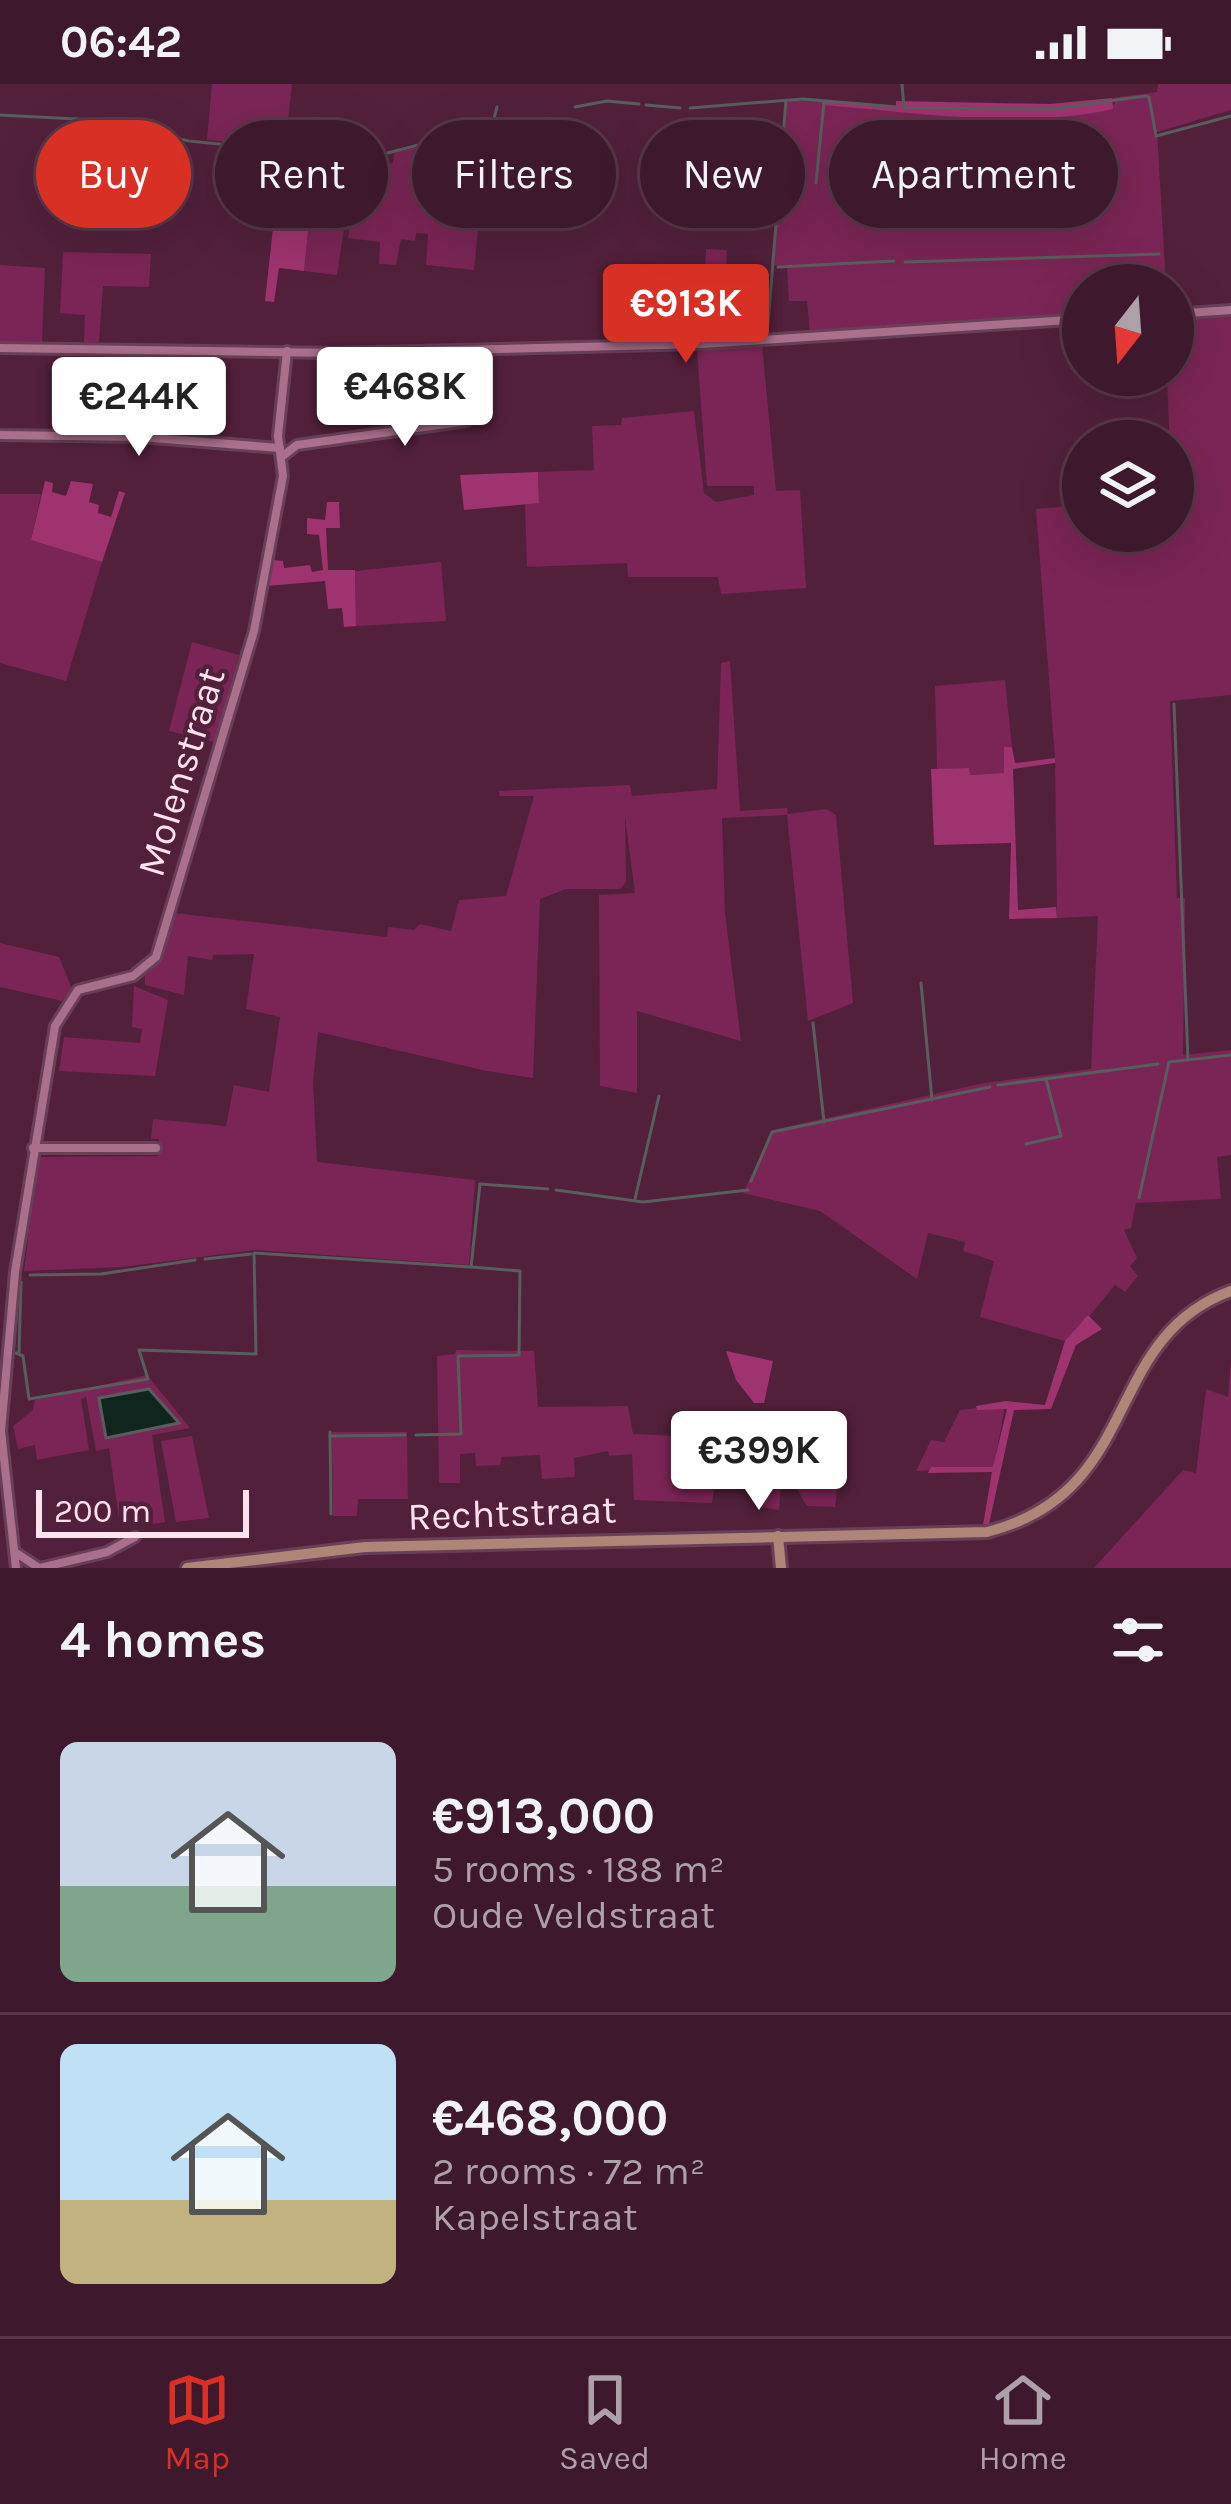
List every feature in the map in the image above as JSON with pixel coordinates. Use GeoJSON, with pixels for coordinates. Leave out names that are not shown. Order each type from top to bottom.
{"type":"FeatureCollection","features":[{"type":"Feature","properties":{"kind":"street"},"geometry":{"type":"LineString","coordinates":[[1194,313],[1231,310]]}},
{"type":"Feature","properties":{"kind":"street"},"geometry":{"type":"LineString","coordinates":[[0,348],[287,351],[698,344],[1062,320]]}},
{"type":"Feature","properties":{"kind":"street","name":"Molenstraat"},"geometry":{"type":"LineString","coordinates":[[16,1568],[1,1431],[33,1148],[55,1026],[69,997],[78,990],[145,971],[157,957],[254,631],[282,451],[287,351]]}},
{"type":"Feature","properties":{"kind":"street"},"geometry":{"type":"LineString","coordinates":[[0,435],[140,437],[282,451],[467,421]]}},
{"type":"Feature","properties":{"kind":"street"},"geometry":{"type":"LineString","coordinates":[[33,1148],[156,1148]]}},
{"type":"Feature","properties":{"kind":"street","name":"Rechtstraat"},"geometry":{"type":"LineString","coordinates":[[187,1568],[365,1547],[987,1532],[1023,1522],[1081,1479],[1102,1452],[1142,1367],[1160,1342],[1187,1313],[1231,1291]]}},
{"type":"Feature","properties":{"kind":"street"},"geometry":{"type":"LineString","coordinates":[[778,1536],[781,1568]]}},
{"type":"Feature","properties":{"kind":"street"},"geometry":{"type":"LineString","coordinates":[[18,1554],[39,1568],[107,1552],[135,1537]]}},
{"type":"Feature","properties":{"kind":"shaded area"},"geometry":{"type":"Polygon","coordinates":[[[212,84],[292,84],[288,120],[215,120],[215,141],[207,140],[212,84]]]}},
{"type":"Feature","properties":{"kind":"shaded area"},"geometry":{"type":"Polygon","coordinates":[[[1158,84],[1231,84],[1231,110],[1157,132],[1165,264],[1062,264],[1062,315],[810,333],[807,301],[789,301],[787,266],[771,265],[774,228],[805,228],[805,120],[783,120],[785,101],[1058,117],[1115,104],[1112,98],[1157,92],[1158,84]]]}},
{"type":"Feature","properties":{"kind":"shaded area"},"geometry":{"type":"Polygon","coordinates":[[[1112,98],[1113,109],[1005,119],[822,105],[822,100],[896,106],[896,101],[1050,104],[1112,98]]]}},
{"type":"Feature","properties":{"kind":"shaded area"},"geometry":{"type":"Polygon","coordinates":[[[412,148],[412,228],[478,228],[474,270],[426,265],[428,234],[416,233],[415,241],[401,239],[396,265],[379,264],[380,242],[348,238],[350,228],[388,228],[388,164],[393,163],[394,153],[412,148]]]}},
{"type":"Feature","properties":{"kind":"shaded area"},"geometry":{"type":"Polygon","coordinates":[[[273,228],[308,228],[304,271],[279,268],[274,302],[265,301],[273,228]]]}},
{"type":"Feature","properties":{"kind":"shaded area"},"geometry":{"type":"Polygon","coordinates":[[[308,228],[344,228],[337,275],[304,271],[308,228]]]}},
{"type":"Feature","properties":{"kind":"shaded area"},"geometry":{"type":"Polygon","coordinates":[[[706,249],[727,250],[722,338],[702,338],[706,249]]]}},
{"type":"Feature","properties":{"kind":"shaded area"},"geometry":{"type":"Polygon","coordinates":[[[63,252],[151,254],[149,287],[103,286],[99,342],[84,342],[85,315],[60,313],[63,252]]]}},
{"type":"Feature","properties":{"kind":"shaded area"},"geometry":{"type":"Polygon","coordinates":[[[0,265],[45,268],[42,342],[0,342],[0,265]]]}},
{"type":"Feature","properties":{"kind":"shaded area"},"geometry":{"type":"Polygon","coordinates":[[[1231,315],[1231,695],[1170,701],[1177,898],[1185,898],[1183,1055],[1231,1050],[1231,1155],[1217,1157],[1221,1199],[1136,1203],[1131,1228],[1124,1230],[1137,1258],[1130,1266],[1138,1276],[1125,1292],[1115,1285],[1068,1342],[980,1317],[994,1261],[963,1251],[965,1242],[928,1233],[917,1279],[820,1211],[743,1193],[773,1130],[984,1083],[1091,1069],[1098,916],[1057,918],[1055,758],[1036,509],[1062,507],[1062,552],[1194,552],[1194,420],[1169,420],[1168,396],[1194,396],[1194,317],[1231,315]]]}},
{"type":"Feature","properties":{"kind":"shaded area"},"geometry":{"type":"Polygon","coordinates":[[[762,345],[776,491],[800,490],[806,588],[721,594],[718,577],[628,577],[627,563],[527,567],[525,503],[539,502],[538,472],[594,470],[592,426],[694,411],[704,493],[716,502],[754,495],[754,486],[707,486],[697,349],[762,345]]]}},
{"type":"Feature","properties":{"kind":"shaded area"},"geometry":{"type":"Polygon","coordinates":[[[441,354],[446,420],[404,423],[399,355],[441,354]]]}},
{"type":"Feature","properties":{"kind":"shaded area"},"geometry":{"type":"Polygon","coordinates":[[[538,472],[539,503],[464,510],[460,475],[538,472]]]}},
{"type":"Feature","properties":{"kind":"shaded area"},"geometry":{"type":"Polygon","coordinates":[[[45,481],[53,483],[52,492],[66,496],[71,481],[93,484],[89,502],[99,505],[98,513],[111,517],[119,491],[125,493],[102,562],[31,540],[45,481]]]}},
{"type":"Feature","properties":{"kind":"shaded area"},"geometry":{"type":"Polygon","coordinates":[[[0,494],[41,494],[31,540],[102,562],[66,681],[0,663],[0,494]]]}},
{"type":"Feature","properties":{"kind":"shaded area"},"geometry":{"type":"Polygon","coordinates":[[[327,502],[339,502],[340,528],[326,528],[328,570],[355,570],[356,626],[344,627],[342,608],[328,609],[325,581],[267,586],[271,560],[283,561],[284,568],[310,565],[312,572],[323,570],[319,535],[307,534],[307,518],[325,520],[327,502]]]}},
{"type":"Feature","properties":{"kind":"shaded area"},"geometry":{"type":"Polygon","coordinates":[[[441,562],[446,621],[356,626],[355,571],[441,562]]]}},
{"type":"Feature","properties":{"kind":"shaded area"},"geometry":{"type":"Polygon","coordinates":[[[192,642],[239,655],[215,742],[169,731],[192,642]]]}},
{"type":"Feature","properties":{"kind":"shaded area"},"geometry":{"type":"Polygon","coordinates":[[[730,661],[740,811],[787,808],[788,814],[826,809],[836,815],[853,1003],[808,1021],[787,815],[722,818],[725,913],[741,1041],[637,1011],[637,1093],[600,1086],[599,895],[635,893],[625,817],[626,882],[620,889],[566,889],[540,899],[533,1078],[318,1032],[313,1082],[317,1162],[475,1180],[469,1265],[255,1250],[122,1267],[24,1271],[38,1157],[158,1156],[159,1139],[151,1139],[153,1119],[226,1126],[234,1085],[269,1092],[280,1017],[246,1009],[254,954],[213,955],[212,960],[188,956],[184,995],[145,985],[145,975],[162,954],[174,913],[387,937],[388,927],[414,930],[420,924],[451,931],[459,900],[506,896],[534,796],[499,796],[499,791],[630,785],[632,796],[717,789],[721,663],[730,661]]]}},
{"type":"Feature","properties":{"kind":"shaded area"},"geometry":{"type":"Polygon","coordinates":[[[1005,680],[1012,747],[1004,748],[1005,773],[969,775],[968,768],[937,769],[935,686],[1005,680]]]}},
{"type":"Feature","properties":{"kind":"shaded area"},"geometry":{"type":"Polygon","coordinates":[[[1004,747],[1012,747],[1015,763],[1055,758],[1055,763],[1013,769],[1018,910],[1056,907],[1057,918],[1009,919],[1011,843],[934,845],[931,769],[969,768],[970,775],[1004,773],[1004,747]]]}},
{"type":"Feature","properties":{"kind":"shaded area"},"geometry":{"type":"Polygon","coordinates":[[[0,943],[59,957],[72,989],[62,1001],[0,987],[0,943]]]}},
{"type":"Feature","properties":{"kind":"shaded area"},"geometry":{"type":"Polygon","coordinates":[[[134,986],[168,1000],[155,1076],[59,1071],[64,1037],[140,1043],[142,1029],[132,1027],[134,986]]]}},
{"type":"Feature","properties":{"kind":"shaded area"},"geometry":{"type":"Polygon","coordinates":[[[1088,1315],[1102,1329],[1076,1345],[1051,1409],[1014,1410],[989,1524],[983,1525],[992,1472],[928,1473],[931,1467],[993,1467],[1007,1409],[977,1410],[976,1406],[1006,1401],[1045,1405],[1065,1341],[1088,1315]]]}},
{"type":"Feature","properties":{"kind":"shaded area"},"geometry":{"type":"Polygon","coordinates":[[[456,1350],[534,1351],[538,1407],[628,1406],[633,1434],[721,1438],[712,1503],[634,1500],[632,1454],[609,1456],[608,1451],[574,1458],[575,1477],[542,1479],[540,1455],[502,1457],[500,1465],[476,1466],[475,1453],[460,1454],[460,1483],[439,1483],[437,1356],[456,1350]]]}},
{"type":"Feature","properties":{"kind":"shaded area"},"geometry":{"type":"Polygon","coordinates":[[[726,1351],[773,1361],[764,1403],[754,1403],[736,1380],[726,1351]]]}},
{"type":"Feature","properties":{"kind":"shaded area"},"geometry":{"type":"Polygon","coordinates":[[[1231,1359],[1231,1568],[1094,1568],[1183,1470],[1196,1473],[1206,1389],[1228,1397],[1231,1359]]]}},
{"type":"Feature","properties":{"kind":"shaded area"},"geometry":{"type":"Polygon","coordinates":[[[147,1375],[190,1428],[152,1435],[165,1522],[147,1525],[144,1514],[119,1518],[109,1448],[96,1451],[86,1397],[81,1399],[89,1450],[37,1460],[35,1445],[18,1449],[13,1426],[33,1410],[35,1400],[147,1375]]]}},
{"type":"Feature","properties":{"kind":"shaded area"},"geometry":{"type":"Polygon","coordinates":[[[149,1389],[179,1423],[106,1438],[99,1398],[149,1389]]]}},
{"type":"Feature","properties":{"kind":"shaded area"},"geometry":{"type":"Polygon","coordinates":[[[1005,1405],[994,1467],[916,1471],[931,1440],[944,1442],[960,1410],[1005,1405]]]}},
{"type":"Feature","properties":{"kind":"shaded area"},"geometry":{"type":"Polygon","coordinates":[[[332,1432],[407,1432],[408,1499],[358,1499],[357,1516],[333,1516],[332,1432]]]}},
{"type":"Feature","properties":{"kind":"shaded area"},"geometry":{"type":"Polygon","coordinates":[[[192,1436],[209,1518],[176,1522],[161,1441],[192,1436]]]}},
{"type":"Feature","properties":{"kind":"shaded area"},"geometry":{"type":"Polygon","coordinates":[[[766,1445],[841,1455],[835,1507],[807,1506],[792,1481],[781,1482],[779,1510],[760,1507],[766,1445]]]}},
{"type":"Feature","properties":{"kind":"waterway"},"geometry":{"type":"LineString","coordinates":[[902,84],[904,108],[1051,109],[1145,96],[1156,136],[1231,116]]}},
{"type":"Feature","properties":{"kind":"waterway"},"geometry":{"type":"LineString","coordinates":[[690,108],[803,99],[897,107]]}},
{"type":"Feature","properties":{"kind":"waterway"},"geometry":{"type":"LineString","coordinates":[[767,336],[786,100]]}},
{"type":"Feature","properties":{"kind":"waterway"},"geometry":{"type":"LineString","coordinates":[[575,107],[607,101],[639,104]]}},
{"type":"Feature","properties":{"kind":"waterway"},"geometry":{"type":"LineString","coordinates":[[816,183],[824,102]]}},
{"type":"Feature","properties":{"kind":"waterway"},"geometry":{"type":"LineString","coordinates":[[646,105],[680,108]]}},
{"type":"Feature","properties":{"kind":"waterway"},"geometry":{"type":"LineString","coordinates":[[0,115],[95,120],[189,141],[326,155],[349,163],[492,126],[497,107]]}},
{"type":"Feature","properties":{"kind":"waterway"},"geometry":{"type":"LineString","coordinates":[[905,262],[1159,254]]}},
{"type":"Feature","properties":{"kind":"waterway"},"geometry":{"type":"LineString","coordinates":[[778,267],[894,261]]}},
{"type":"Feature","properties":{"kind":"waterway"},"geometry":{"type":"LineString","coordinates":[[1174,704],[1188,1060]]}},
{"type":"Feature","properties":{"kind":"waterway"},"geometry":{"type":"LineString","coordinates":[[921,983],[932,1100]]}},
{"type":"Feature","properties":{"kind":"waterway"},"geometry":{"type":"LineString","coordinates":[[813,1023],[824,1122]]}},
{"type":"Feature","properties":{"kind":"waterway"},"geometry":{"type":"LineString","coordinates":[[1139,1198],[1169,1062],[1231,1055]]}},
{"type":"Feature","properties":{"kind":"waterway"},"geometry":{"type":"LineString","coordinates":[[998,1085],[1158,1064]]}},
{"type":"Feature","properties":{"kind":"waterway"},"geometry":{"type":"LineString","coordinates":[[1026,1144],[1061,1136],[1046,1079]]}},
{"type":"Feature","properties":{"kind":"waterway"},"geometry":{"type":"LineString","coordinates":[[751,1181],[772,1132],[990,1087]]}},
{"type":"Feature","properties":{"kind":"waterway"},"geometry":{"type":"LineString","coordinates":[[635,1199],[659,1096]]}},
{"type":"Feature","properties":{"kind":"waterway"},"geometry":{"type":"LineString","coordinates":[[16,1353],[23,1356],[29,1399],[148,1379],[139,1350],[256,1354],[254,1253],[471,1267],[480,1184],[548,1189]]}},
{"type":"Feature","properties":{"kind":"waterway"},"geometry":{"type":"LineString","coordinates":[[556,1190],[643,1202],[748,1190]]}},
{"type":"Feature","properties":{"kind":"waterway"},"geometry":{"type":"LineString","coordinates":[[205,1259],[251,1254]]}},
{"type":"Feature","properties":{"kind":"waterway"},"geometry":{"type":"LineString","coordinates":[[30,1275],[101,1274],[195,1260]]}},
{"type":"Feature","properties":{"kind":"waterway"},"geometry":{"type":"LineString","coordinates":[[416,1435],[461,1434],[458,1356],[519,1355],[520,1271],[472,1267]]}},
{"type":"Feature","properties":{"kind":"waterway"},"geometry":{"type":"LineString","coordinates":[[19,1352],[21,1282]]}},
{"type":"Feature","properties":{"kind":"waterway"},"geometry":{"type":"LineString","coordinates":[[330,1432],[331,1514]]}},
{"type":"Feature","properties":{"kind":"waterway"},"geometry":{"type":"LineString","coordinates":[[330,1436],[405,1435]]}}]}
